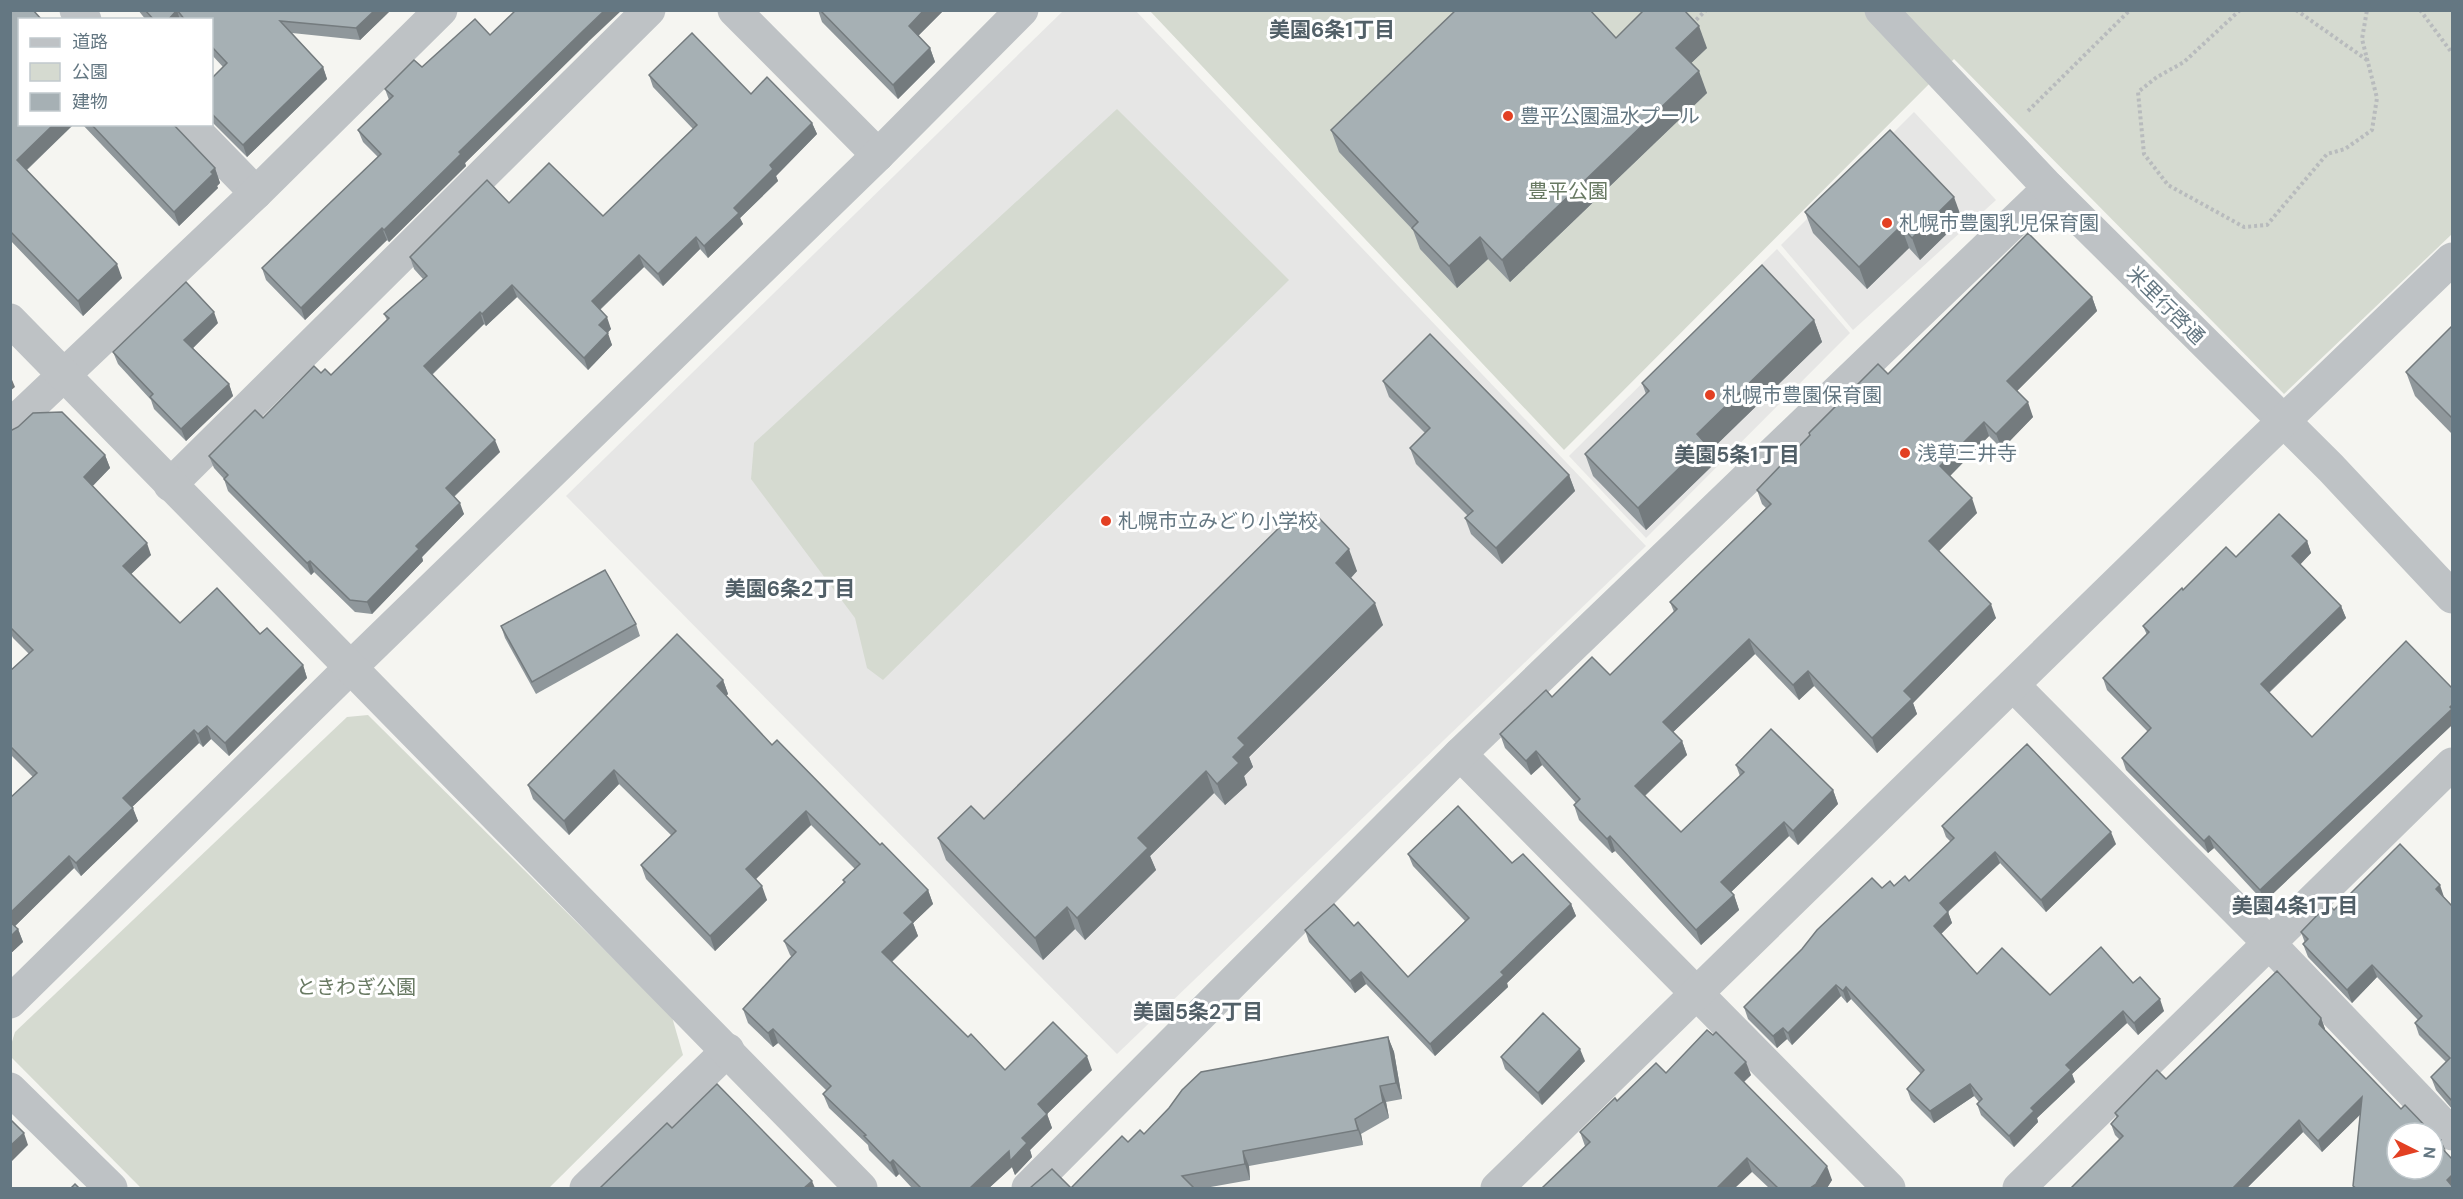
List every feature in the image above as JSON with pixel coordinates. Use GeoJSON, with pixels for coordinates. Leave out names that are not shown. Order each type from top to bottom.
{"type":"FeatureCollection","features":[{"type":"Feature","properties":{"kind":"street"},"geometry":{"type":"LineString","coordinates":[[10,426],[256,193],[441,10]]}},
{"type":"Feature","properties":{"kind":"street"},"geometry":{"type":"LineString","coordinates":[[170,484],[649,10]]}},
{"type":"Feature","properties":{"kind":"street"},"geometry":{"type":"LineString","coordinates":[[734,10],[878,155]]}},
{"type":"Feature","properties":{"kind":"street"},"geometry":{"type":"LineString","coordinates":[[10,1002],[878,155],[1022,10]]}},
{"type":"Feature","properties":{"kind":"street","name":"米里行啓通"},"geometry":{"type":"LineString","coordinates":[[1881,10],[2049,188],[2283,421],[2452,597]]}},
{"type":"Feature","properties":{"kind":"street"},"geometry":{"type":"LineString","coordinates":[[191,126],[256,193]]}},
{"type":"Feature","properties":{"kind":"street"},"geometry":{"type":"LineString","coordinates":[[1028,1188],[1460,753],[2049,188]]}},
{"type":"Feature","properties":{"kind":"street"},"geometry":{"type":"LineString","coordinates":[[1497,1188],[2452,259]]}},
{"type":"Feature","properties":{"kind":"street"},"geometry":{"type":"LineString","coordinates":[[10,320],[861,1188]]}},
{"type":"Feature","properties":{"kind":"street"},"geometry":{"type":"LineString","coordinates":[[2013,685],[2268,942],[2452,1134]]}},
{"type":"Feature","properties":{"kind":"street"},"geometry":{"type":"LineString","coordinates":[[1460,753],[1889,1188]]}},
{"type":"Feature","properties":{"kind":"street"},"geometry":{"type":"LineString","coordinates":[[2019,1188],[2452,764]]}},
{"type":"Feature","properties":{"kind":"street"},"geometry":{"type":"LineString","coordinates":[[586,1188],[728,1050]]}},
{"type":"Feature","properties":{"kind":"street"},"geometry":{"type":"LineString","coordinates":[[10,1089],[111,1188]]}},
{"type":"Feature","properties":{"kind":"path"},"geometry":{"type":"LineString","coordinates":[[1688,28],[1706,10]]}},
{"type":"Feature","properties":{"kind":"path"},"geometry":{"type":"LineString","coordinates":[[2001,137],[2130,10]]}},
{"type":"Feature","properties":{"kind":"path"},"geometry":{"type":"LineString","coordinates":[[2240,10],[2184,62],[2157,77],[2138,92],[2144,154],[2168,185],[2244,227],[2267,225],[2327,154],[2345,149],[2372,130],[2377,98],[2362,39],[2367,10]]}},
{"type":"Feature","properties":{"kind":"path"},"geometry":{"type":"LineString","coordinates":[[2296,10],[2367,60]]}},
{"type":"Feature","properties":{"kind":"path"},"geometry":{"type":"LineString","coordinates":[[2420,10],[2452,53]]}},
{"type":"Feature","properties":{"kind":"shaded area","name":"札幌市立みどり小学校"},"geometry":{"type":"Polygon","coordinates":[[[1135,10],[1646,546],[1117,1054],[566,496],[1063,11],[1135,10]]]}},
{"type":"Feature","properties":{"kind":"shaded area","name":"札幌市豊園乳児保育園"},"geometry":{"type":"Polygon","coordinates":[[[1914,112],[1996,200],[1853,330],[1781,245],[1914,112]]]}},
{"type":"Feature","properties":{"kind":"shaded area","name":"札幌市豊園保育園"},"geometry":{"type":"Polygon","coordinates":[[[1777,249],[1850,333],[1646,538],[1569,456],[1777,249]]]}},
{"type":"Feature","properties":{"kind":"green space","name":"豊平公園"},"geometry":{"type":"Polygon","coordinates":[[[1150,11],[2452,11],[2452,234],[2284,394],[1954,59],[1564,450],[1150,11]]]}},
{"type":"Feature","properties":{"kind":"green space"},"geometry":{"type":"Polygon","coordinates":[[[1117,109],[1289,280],[883,680],[867,668],[855,618],[751,479],[754,443],[1117,109]]]}},
{"type":"Feature","properties":{"kind":"green space","name":"ときわぎ公園"},"geometry":{"type":"Polygon","coordinates":[[[368,715],[672,1017],[683,1055],[549,1188],[141,1188],[11,1057],[11,1045],[15,1032],[347,717],[368,715]]]}},
{"type":"Feature","properties":{"kind":"building"},"geometry":{"type":"Polygon","coordinates":[[[10,10],[33,10],[40,18],[18,18],[18,126],[52,126],[17,160],[117,264],[78,301],[10,231],[10,10]]]}},
{"type":"Feature","properties":{"kind":"building"},"geometry":{"type":"Polygon","coordinates":[[[145,10],[177,10],[170,18],[152,18],[145,10]]]}},
{"type":"Feature","properties":{"kind":"building"},"geometry":{"type":"Polygon","coordinates":[[[177,10],[375,10],[356,28],[280,21],[323,67],[243,145],[213,115],[213,77],[227,63],[213,48],[213,18],[183,18],[177,10]]]}},
{"type":"Feature","properties":{"kind":"building"},"geometry":{"type":"Polygon","coordinates":[[[516,10],[605,10],[459,152],[461,154],[384,230],[382,228],[301,308],[262,268],[381,154],[358,130],[393,96],[385,89],[414,60],[422,67],[475,19],[490,35],[516,10]]]}},
{"type":"Feature","properties":{"kind":"building"},"geometry":{"type":"Polygon","coordinates":[[[820,10],[924,10],[909,26],[930,48],[893,85],[820,10]]]}},
{"type":"Feature","properties":{"kind":"building"},"geometry":{"type":"Polygon","coordinates":[[[1456,10],[1590,10],[1616,38],[1644,10],[1684,10],[1699,26],[1676,48],[1699,71],[1502,260],[1480,237],[1449,266],[1412,228],[1418,222],[1331,130],[1456,10]]]}},
{"type":"Feature","properties":{"kind":"building"},"geometry":{"type":"Polygon","coordinates":[[[692,33],[751,94],[767,77],[812,123],[770,165],[773,169],[734,208],[739,213],[704,246],[696,237],[658,274],[639,255],[592,301],[607,317],[599,325],[608,333],[584,358],[512,285],[482,314],[480,312],[424,366],[495,440],[446,488],[460,503],[416,546],[419,549],[367,602],[350,600],[310,561],[307,563],[224,479],[228,475],[209,456],[255,410],[263,418],[314,366],[321,373],[325,369],[331,375],[389,318],[384,314],[427,276],[410,257],[487,180],[509,203],[549,163],[603,216],[697,125],[649,75],[692,33]]]}},
{"type":"Feature","properties":{"kind":"building"},"geometry":{"type":"Polygon","coordinates":[[[93,126],[175,126],[215,168],[211,172],[213,174],[174,212],[93,126]]]}},
{"type":"Feature","properties":{"kind":"building"},"geometry":{"type":"Polygon","coordinates":[[[1890,130],[1954,197],[1912,238],[1901,226],[1859,267],[1805,212],[1890,130]]]}},
{"type":"Feature","properties":{"kind":"building"},"geometry":{"type":"Polygon","coordinates":[[[2028,233],[2092,297],[2007,381],[2028,402],[1996,434],[1984,422],[1940,466],[1972,498],[1929,541],[1991,604],[1904,691],[1912,699],[1872,738],[1808,671],[1793,685],[1749,639],[1663,722],[1682,741],[1635,786],[1681,832],[1744,772],[1736,765],[1771,729],[1833,790],[1793,831],[1784,822],[1721,882],[1734,895],[1696,930],[1610,836],[1607,839],[1574,805],[1580,799],[1536,751],[1526,761],[1500,734],[1546,690],[1552,697],[1592,657],[1610,675],[1677,609],[1670,602],[1771,504],[1757,490],[1810,435],[1809,433],[1878,364],[1888,374],[2028,233]]]}},
{"type":"Feature","properties":{"kind":"building"},"geometry":{"type":"Polygon","coordinates":[[[1762,265],[1814,320],[1697,434],[1705,443],[1638,508],[1585,454],[1649,391],[1642,383],[1762,265]]]}},
{"type":"Feature","properties":{"kind":"building"},"geometry":{"type":"Polygon","coordinates":[[[186,282],[214,312],[184,340],[229,384],[181,429],[150,397],[153,394],[113,352],[186,282]]]}},
{"type":"Feature","properties":{"kind":"building"},"geometry":{"type":"Polygon","coordinates":[[[2452,326],[2452,418],[2406,372],[2452,326]]]}},
{"type":"Feature","properties":{"kind":"building"},"geometry":{"type":"Polygon","coordinates":[[[1430,334],[1569,475],[1496,548],[1465,518],[1473,511],[1410,448],[1430,428],[1383,381],[1430,334]]]}},
{"type":"Feature","properties":{"kind":"building"},"geometry":{"type":"Polygon","coordinates":[[[62,412],[105,455],[84,477],[147,543],[123,566],[180,623],[217,588],[260,634],[267,628],[303,665],[225,743],[207,726],[198,734],[194,730],[123,798],[133,808],[76,863],[69,856],[10,913],[10,798],[37,773],[10,746],[10,671],[33,650],[10,627],[10,431],[33,413],[62,412]]]}},
{"type":"Feature","properties":{"kind":"building"},"geometry":{"type":"Polygon","coordinates":[[[2279,514],[2307,541],[2292,556],[2341,606],[2261,684],[2312,737],[2406,641],[2452,688],[2450,707],[2452,709],[2260,890],[2209,836],[2204,841],[2122,758],[2151,728],[2103,678],[2149,632],[2143,626],[2226,547],[2236,557],[2279,514]]]}},
{"type":"Feature","properties":{"kind":"building"},"geometry":{"type":"Polygon","coordinates":[[[1318,517],[1349,549],[1336,563],[1375,603],[1238,738],[1245,745],[1233,757],[1239,763],[1217,784],[1206,771],[1138,838],[1148,848],[1077,918],[1067,907],[1035,938],[938,838],[971,806],[984,819],[1289,518],[1303,532],[1318,517]]]}},
{"type":"Feature","properties":{"kind":"building"},"geometry":{"type":"Polygon","coordinates":[[[605,570],[636,624],[532,682],[501,626],[605,570]]]}},
{"type":"Feature","properties":{"kind":"building"},"geometry":{"type":"Polygon","coordinates":[[[677,634],[723,680],[717,686],[772,745],[777,740],[880,845],[882,843],[928,890],[904,913],[913,922],[882,952],[968,1037],[971,1034],[1005,1070],[1053,1022],[1087,1056],[1038,1104],[1047,1114],[1022,1138],[1027,1143],[1010,1161],[1009,1151],[970,1188],[921,1188],[893,1160],[890,1163],[864,1136],[866,1135],[823,1094],[831,1086],[773,1029],[768,1033],[743,1009],[796,952],[784,941],[845,882],[843,880],[860,864],[806,811],[746,869],[762,886],[710,936],[641,865],[676,831],[614,770],[564,821],[528,785],[677,634]]]}},
{"type":"Feature","properties":{"kind":"building"},"geometry":{"type":"Polygon","coordinates":[[[2027,744],[2111,832],[2041,900],[1995,852],[1940,903],[1948,912],[1934,926],[1977,974],[2002,948],[2050,995],[2101,947],[2133,983],[2140,977],[2160,999],[2134,1023],[2123,1011],[2066,1065],[2071,1070],[2031,1108],[2034,1111],[2009,1136],[1977,1104],[1982,1099],[1970,1084],[1930,1111],[1907,1089],[1924,1070],[1846,987],[1843,991],[1836,985],[1788,1033],[1783,1028],[1773,1036],[1744,1007],[1802,949],[1817,930],[1872,878],[1882,888],[1890,881],[1894,886],[1905,876],[1909,881],[1954,838],[1942,826],[2027,744]]]}},
{"type":"Feature","properties":{"kind":"building"},"geometry":{"type":"Polygon","coordinates":[[[1458,806],[1512,863],[1523,854],[1571,904],[1501,972],[1504,975],[1430,1044],[1361,972],[1350,981],[1305,930],[1334,904],[1354,926],[1358,922],[1408,977],[1469,918],[1408,854],[1458,806]]]}},
{"type":"Feature","properties":{"kind":"building"},"geometry":{"type":"Polygon","coordinates":[[[2400,844],[2440,885],[2436,889],[2452,906],[2452,1101],[2431,1077],[2450,1058],[2415,1023],[2422,1016],[2372,965],[2347,990],[2303,944],[2308,939],[2301,932],[2328,904],[2334,910],[2400,844]]]}},
{"type":"Feature","properties":{"kind":"building"},"geometry":{"type":"Polygon","coordinates":[[[10,922],[18,929],[10,937],[10,922]]]}},
{"type":"Feature","properties":{"kind":"building"},"geometry":{"type":"Polygon","coordinates":[[[2277,971],[2321,1018],[2319,1024],[2401,1109],[2405,1105],[2420,1121],[2385,1121],[2385,1181],[2445,1181],[2445,1152],[2452,1159],[2452,1175],[2447,1180],[2452,1188],[2356,1188],[2353,1186],[2362,1097],[2318,1141],[2299,1120],[2233,1188],[2071,1188],[2123,1136],[2111,1124],[2118,1116],[2115,1113],[2157,1070],[2166,1079],[2277,971]]]}},
{"type":"Feature","properties":{"kind":"building"},"geometry":{"type":"Polygon","coordinates":[[[1543,1013],[1580,1049],[1538,1093],[1501,1057],[1543,1013]]]}},
{"type":"Feature","properties":{"kind":"building"},"geometry":{"type":"Polygon","coordinates":[[[1707,1030],[1713,1035],[1716,1032],[1746,1062],[1735,1073],[1827,1166],[1816,1184],[1810,1188],[1778,1188],[1747,1158],[1717,1188],[1542,1188],[1590,1142],[1580,1132],[1615,1098],[1617,1101],[1656,1063],[1666,1073],[1707,1030]]]}},
{"type":"Feature","properties":{"kind":"building"},"geometry":{"type":"Polygon","coordinates":[[[1388,1037],[1396,1083],[1380,1086],[1383,1102],[1355,1119],[1358,1130],[1243,1151],[1245,1164],[1182,1176],[1194,1188],[1071,1188],[1122,1136],[1128,1142],[1140,1130],[1144,1134],[1169,1108],[1182,1090],[1201,1072],[1388,1037]]]}},
{"type":"Feature","properties":{"kind":"building"},"geometry":{"type":"Polygon","coordinates":[[[717,1084],[812,1181],[804,1188],[600,1188],[667,1123],[672,1128],[717,1084]]]}},
{"type":"Feature","properties":{"kind":"building"},"geometry":{"type":"Polygon","coordinates":[[[10,1119],[24,1133],[10,1146],[10,1119]]]}},
{"type":"Feature","properties":{"kind":"building"},"geometry":{"type":"Polygon","coordinates":[[[1052,1169],[1071,1188],[1030,1188],[1052,1169]]]}},
{"type":"Feature","properties":{"kind":"place","name":"豊平公園温水プール"},"geometry":{"type":"Point","coordinates":[1508,116]}},
{"type":"Feature","properties":{"kind":"place","name":"札幌市豊園乳児保育園"},"geometry":{"type":"Point","coordinates":[1887,223]}},
{"type":"Feature","properties":{"kind":"place","name":"札幌市豊園保育園"},"geometry":{"type":"Point","coordinates":[1710,395]}},
{"type":"Feature","properties":{"kind":"place","name":"浅草三井寺"},"geometry":{"type":"Point","coordinates":[1905,453]}},
{"type":"Feature","properties":{"kind":"place","name":"札幌市立みどり小学校"},"geometry":{"type":"Point","coordinates":[1106,521]}},
{"type":"Feature","properties":{"kind":"district","name":"美園6条1丁目"},"geometry":{"type":"Point","coordinates":[1332,30]}},
{"type":"Feature","properties":{"kind":"district","name":"美園5条1丁目"},"geometry":{"type":"Point","coordinates":[1737,455]}},
{"type":"Feature","properties":{"kind":"district","name":"美園6条2丁目"},"geometry":{"type":"Point","coordinates":[790,589]}},
{"type":"Feature","properties":{"kind":"district","name":"美園4条1丁目"},"geometry":{"type":"Point","coordinates":[2295,906]}},
{"type":"Feature","properties":{"kind":"district","name":"美園5条2丁目"},"geometry":{"type":"Point","coordinates":[1198,1012]}}]}
